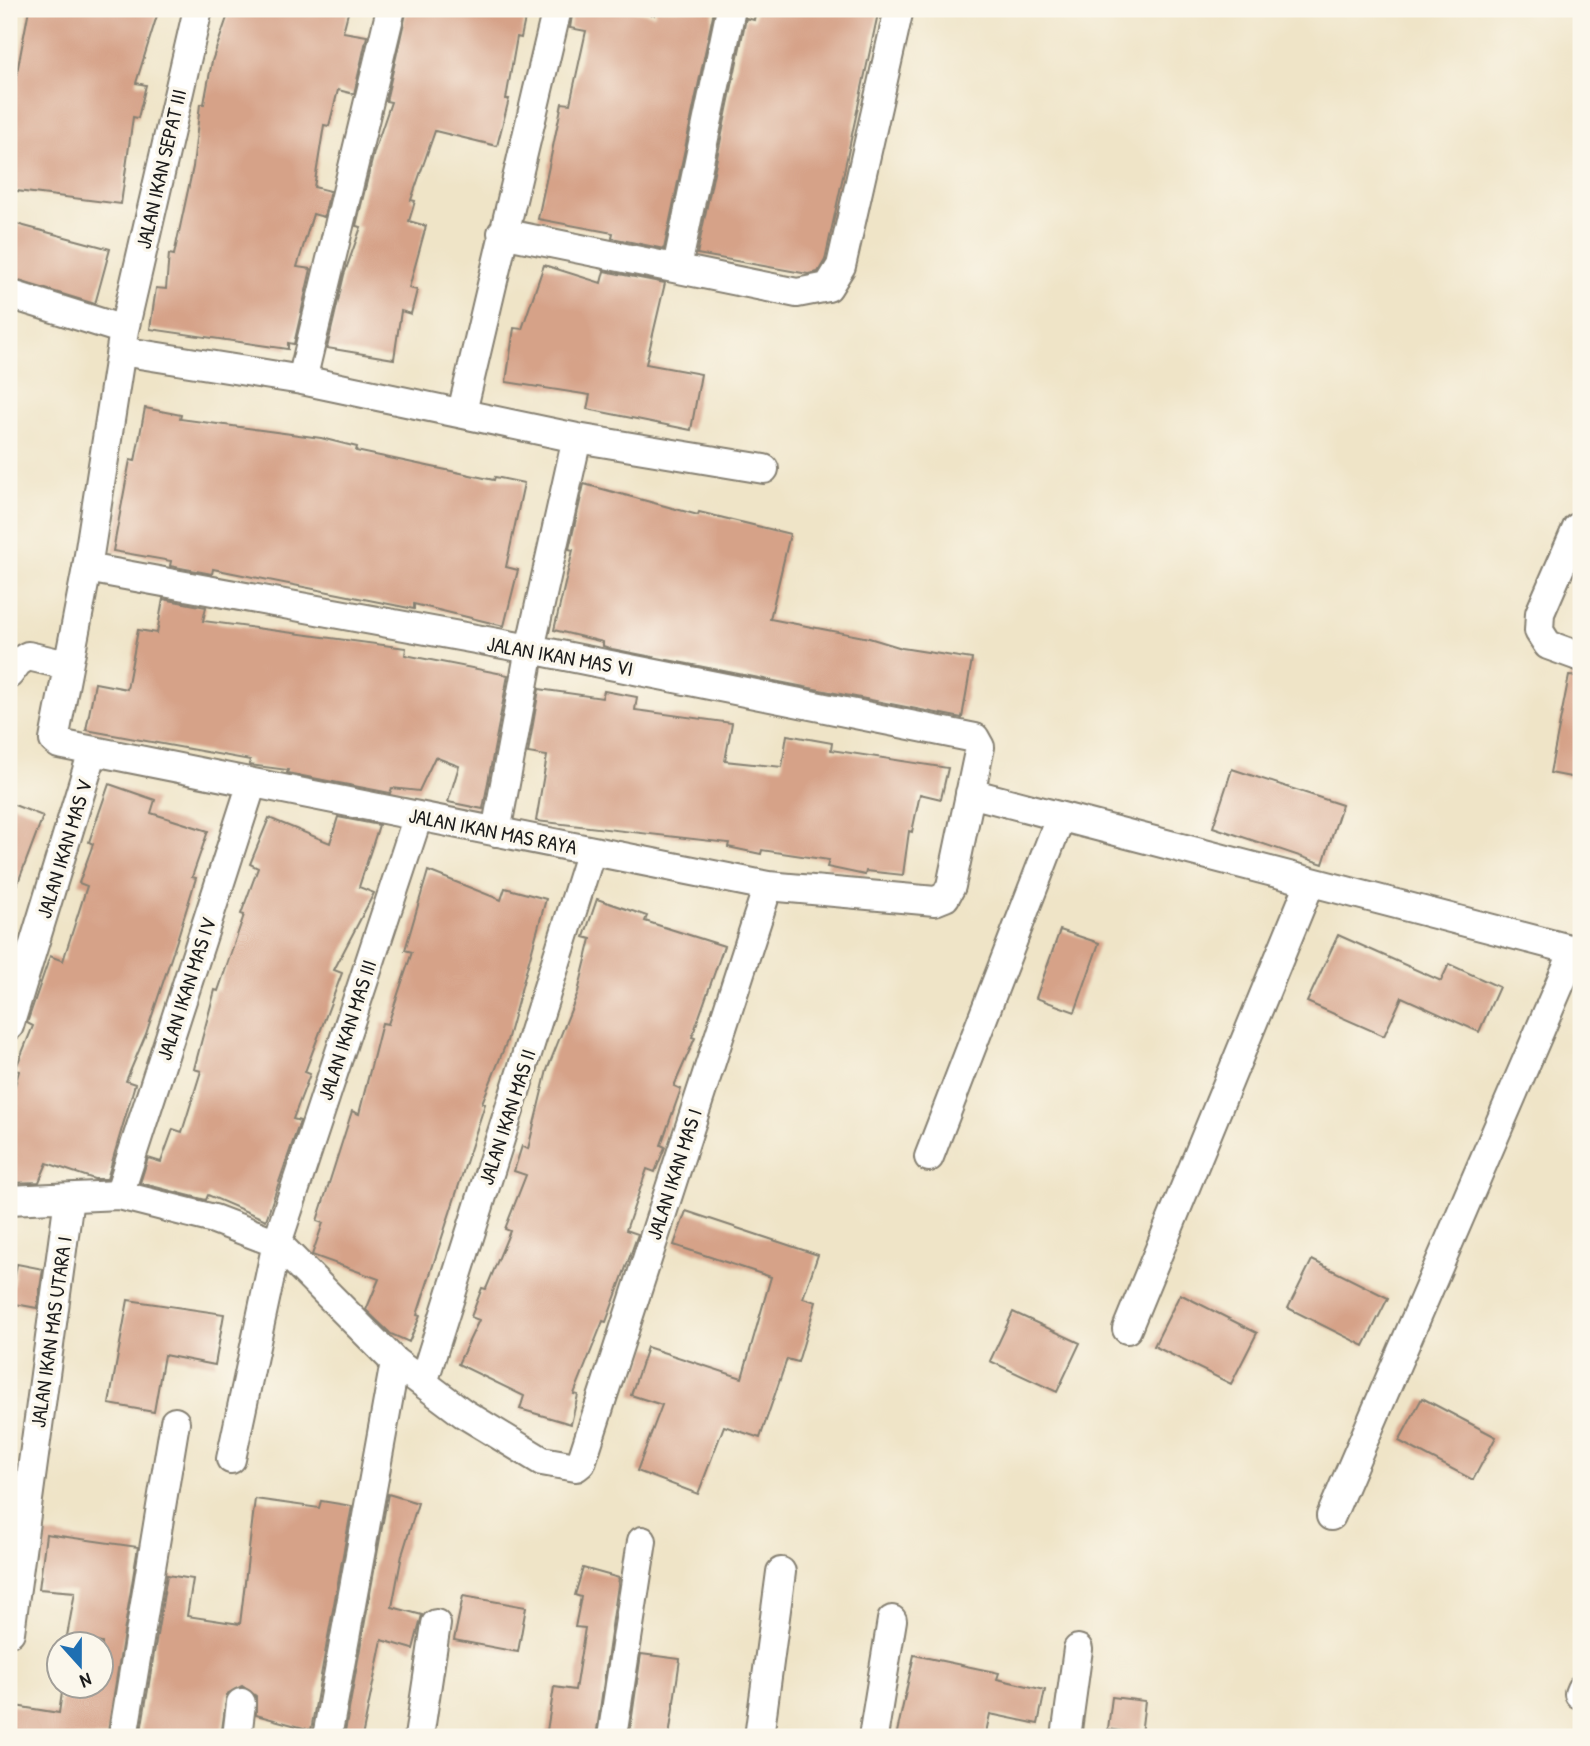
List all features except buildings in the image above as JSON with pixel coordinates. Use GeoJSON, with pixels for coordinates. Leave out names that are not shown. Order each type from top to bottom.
{"type":"FeatureCollection","features":[{"type":"Feature","properties":{"kind":"street","name":"JALAN IKAN SEPAT III"},"geometry":{"type":"LineString","coordinates":[[54,740],[87,568],[122,341],[198,9]]}},
{"type":"Feature","properties":{"kind":"street"},"geometry":{"type":"LineString","coordinates":[[302,380],[391,9]]}},
{"type":"Feature","properties":{"kind":"street"},"geometry":{"type":"LineString","coordinates":[[462,412],[556,9]]}},
{"type":"Feature","properties":{"kind":"street"},"geometry":{"type":"LineString","coordinates":[[677,267],[731,9]]}},
{"type":"Feature","properties":{"kind":"street"},"geometry":{"type":"LineString","coordinates":[[502,233],[797,293],[820,290],[834,281],[841,265],[899,9]]}},
{"type":"Feature","properties":{"kind":"street"},"geometry":{"type":"LineString","coordinates":[[9,294],[122,341],[577,438],[764,469]]}},
{"type":"Feature","properties":{"kind":"street"},"geometry":{"type":"LineString","coordinates":[[496,832],[530,649],[577,438]]}},
{"type":"Feature","properties":{"kind":"street"},"geometry":{"type":"LineString","coordinates":[[1577,528],[1540,613],[1538,624],[1548,645],[1581,657]]}},
{"type":"Feature","properties":{"kind":"street","name":"JALAN IKAN MAS VI"},"geometry":{"type":"LineString","coordinates":[[87,568],[530,649],[972,737],[980,746],[971,793]]}},
{"type":"Feature","properties":{"kind":"street"},"geometry":{"type":"LineString","coordinates":[[9,674],[18,662],[28,656],[67,665]]}},
{"type":"Feature","properties":{"kind":"street","name":"JALAN IKAN MAS RAYA"},"geometry":{"type":"LineString","coordinates":[[54,740],[93,751],[768,886],[935,901],[945,897],[951,886],[971,793]]}},
{"type":"Feature","properties":{"kind":"street","name":"JALAN IKAN MAS V"},"geometry":{"type":"LineString","coordinates":[[9,1026],[93,751]]}},
{"type":"Feature","properties":{"kind":"street","name":"JALAN IKAN MAS IV"},"geometry":{"type":"LineString","coordinates":[[119,1195],[252,783]]}},
{"type":"Feature","properties":{"kind":"street"},"geometry":{"type":"LineString","coordinates":[[971,793],[1577,951],[1331,1516]]}},
{"type":"Feature","properties":{"kind":"street","name":"JALAN IKAN MAS III"},"geometry":{"type":"LineString","coordinates":[[231,1459],[277,1243],[418,816]]}},
{"type":"Feature","properties":{"kind":"street"},"geometry":{"type":"LineString","coordinates":[[929,1157],[1060,818]]}},
{"type":"Feature","properties":{"kind":"street","name":"JALAN IKAN MAS II"},"geometry":{"type":"LineString","coordinates":[[423,1383],[591,851]]}},
{"type":"Feature","properties":{"kind":"street"},"geometry":{"type":"LineString","coordinates":[[1128,1329],[1310,883]]}},
{"type":"Feature","properties":{"kind":"street","name":"JALAN IKAN MAS I"},"geometry":{"type":"LineString","coordinates":[[423,1383],[463,1413],[542,1461],[567,1467],[581,1462],[768,886]]}},
{"type":"Feature","properties":{"kind":"street"},"geometry":{"type":"LineString","coordinates":[[9,1200],[119,1195],[214,1220],[277,1243],[395,1362],[423,1383]]}},
{"type":"Feature","properties":{"kind":"street","name":"JALAN IKAN MAS UTARA I"},"geometry":{"type":"LineString","coordinates":[[10,1632],[69,1198]]}},
{"type":"Feature","properties":{"kind":"street"},"geometry":{"type":"LineString","coordinates":[[327,1737],[395,1362]]}},
{"type":"Feature","properties":{"kind":"street"},"geometry":{"type":"LineString","coordinates":[[123,1737],[174,1422]]}},
{"type":"Feature","properties":{"kind":"street"},"geometry":{"type":"LineString","coordinates":[[612,1737],[642,1541]]}},
{"type":"Feature","properties":{"kind":"street"},"geometry":{"type":"LineString","coordinates":[[759,1737],[781,1572]]}},
{"type":"Feature","properties":{"kind":"street"},"geometry":{"type":"LineString","coordinates":[[873,1737],[892,1620]]}},
{"type":"Feature","properties":{"kind":"street"},"geometry":{"type":"LineString","coordinates":[[419,1737],[436,1624]]}},
{"type":"Feature","properties":{"kind":"street"},"geometry":{"type":"LineString","coordinates":[[1066,1737],[1078,1649]]}},
{"type":"Feature","properties":{"kind":"street"},"geometry":{"type":"LineString","coordinates":[[237,1737],[241,1703]]}}]}
